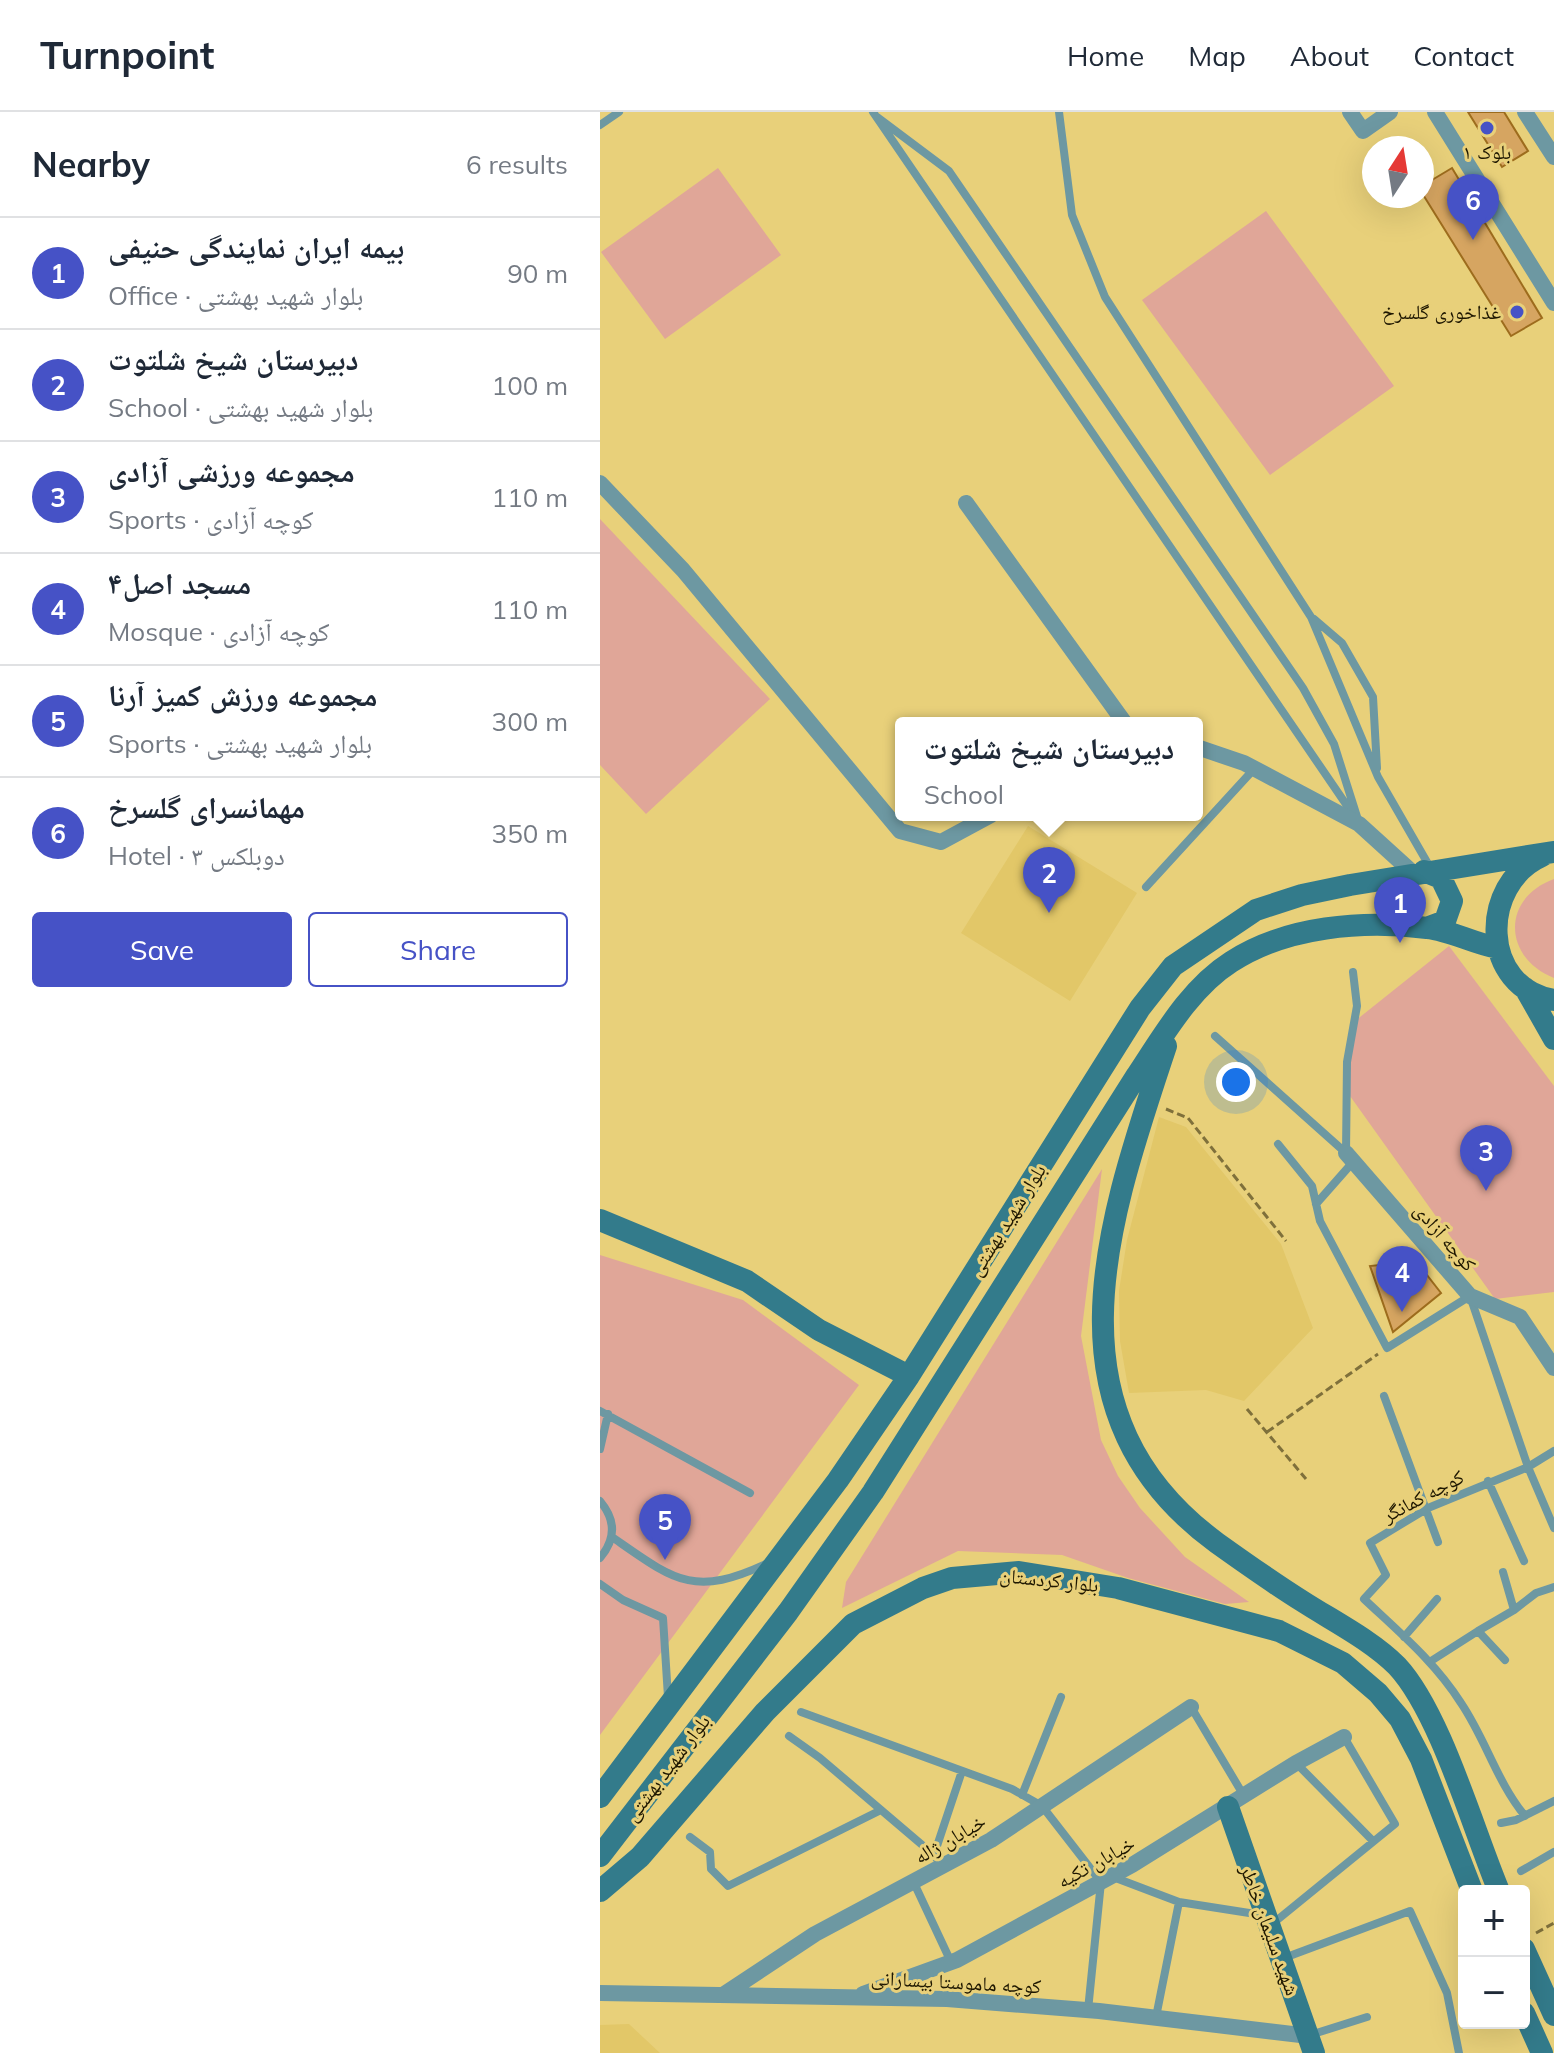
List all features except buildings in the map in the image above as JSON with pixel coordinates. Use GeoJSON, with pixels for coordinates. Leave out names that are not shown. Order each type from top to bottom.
{"type":"FeatureCollection","features":[{"type":"Feature","properties":{"kind":"main road","name":"بلوار شهید بهشتی"},"geometry":{"type":"LineString","coordinates":[[600,1797],[785,1555],[909,1376],[1115,1046],[1173,966],[1256,910],[1302,895],[1553,852]]}},
{"type":"Feature","properties":{"kind":"main road"},"geometry":{"type":"LineString","coordinates":[[1553,852],[1530,862],[1511,878],[1497,912],[1498,948],[1508,969],[1524,987],[1554,1039]]}},
{"type":"Feature","properties":{"kind":"main road"},"geometry":{"type":"LineString","coordinates":[[1423,872],[1441,878],[1452,901],[1445,921],[1429,927]]}},
{"type":"Feature","properties":{"kind":"main road","name":"بلوار شهید بهشتی"},"geometry":{"type":"LineString","coordinates":[[600,1856],[788,1612],[873,1492],[1176,1017],[1229,963],[1288,936],[1325,928],[1429,927],[1498,948]]}},
{"type":"Feature","properties":{"kind":"main road"},"geometry":{"type":"LineString","coordinates":[[1524,987],[1554,1000]]}},
{"type":"Feature","properties":{"kind":"main road"},"geometry":{"type":"LineString","coordinates":[[1176,1017],[1136,1136],[1111,1238],[1102,1298],[1101,1341],[1114,1408],[1134,1455],[1182,1514],[1275,1585],[1349,1631],[1396,1665],[1419,1696],[1497,1885]]}},
{"type":"Feature","properties":{"kind":"main road"},"geometry":{"type":"LineString","coordinates":[[600,1220],[747,1281],[819,1330],[909,1376]]}},
{"type":"Feature","properties":{"kind":"main road","name":"بلوار کردستان"},"geometry":{"type":"LineString","coordinates":[[600,1891],[640,1857],[765,1712],[853,1624],[923,1588],[952,1578],[1019,1572],[1118,1588],[1265,1627],[1321,1649],[1343,1663],[1378,1693],[1400,1719],[1421,1759],[1470,1885]]}},
{"type":"Feature","properties":{"kind":"main road","name":"شهید سلیمان خاطر"},"geometry":{"type":"LineString","coordinates":[[1236,1802],[1265,1922],[1312,2044]]}},
{"type":"Feature","properties":{"kind":"main road"},"geometry":{"type":"LineString","coordinates":[[1530,1945],[1554,2015]]}},
{"type":"Feature","properties":{"kind":"main road"},"geometry":{"type":"LineString","coordinates":[[1530,2026],[1542,2053]]}},
{"type":"Feature","properties":{"kind":"street"},"geometry":{"type":"LineString","coordinates":[[1350,112],[1363,131],[1390,112]]}},
{"type":"Feature","properties":{"kind":"street"},"geometry":{"type":"LineString","coordinates":[[1435,112],[1554,303]]}},
{"type":"Feature","properties":{"kind":"street"},"geometry":{"type":"LineString","coordinates":[[1525,112],[1554,157]]}},
{"type":"Feature","properties":{"kind":"street"},"geometry":{"type":"LineString","coordinates":[[600,483],[683,570],[900,831],[941,842],[980,821]]}},
{"type":"Feature","properties":{"kind":"street"},"geometry":{"type":"LineString","coordinates":[[966,503],[1121,717]]}},
{"type":"Feature","properties":{"kind":"street"},"geometry":{"type":"LineString","coordinates":[[1203,749],[1254,769],[1359,824],[1423,872]]}},
{"type":"Feature","properties":{"kind":"street","name":"کوچه آزادی"},"geometry":{"type":"LineString","coordinates":[[1350,1157],[1470,1296],[1520,1317],[1554,1368]]}},
{"type":"Feature","properties":{"kind":"street","name":"خیابان ژاله"},"geometry":{"type":"LineString","coordinates":[[723,1995],[815,1934],[914,1883],[938,1862],[1042,1806],[1191,1707]]}},
{"type":"Feature","properties":{"kind":"street","name":"خیابان تکیه"},"geometry":{"type":"LineString","coordinates":[[855,1997],[952,1962],[1106,1879],[1344,1737]]}},
{"type":"Feature","properties":{"kind":"street","name":"کوچه ماموستا بیسارانی"},"geometry":{"type":"LineString","coordinates":[[600,1993],[947,1999],[1156,2018],[1312,2044]]}},
{"type":"Feature","properties":{"kind":"lane"},"geometry":{"type":"LineString","coordinates":[[600,125],[619,112]]}},
{"type":"Feature","properties":{"kind":"lane"},"geometry":{"type":"LineString","coordinates":[[1059,112],[1072,215],[1105,297],[1311,617],[1378,777],[1423,872]]}},
{"type":"Feature","properties":{"kind":"lane"},"geometry":{"type":"LineString","coordinates":[[875,114],[1359,824]]}},
{"type":"Feature","properties":{"kind":"lane"},"geometry":{"type":"LineString","coordinates":[[875,114],[949,171],[1285,662],[1334,744],[1359,824]]}},
{"type":"Feature","properties":{"kind":"lane"},"geometry":{"type":"LineString","coordinates":[[1311,617],[1342,643],[1373,697],[1378,777]]}},
{"type":"Feature","properties":{"kind":"lane"},"geometry":{"type":"LineString","coordinates":[[1146,887],[1254,769]]}},
{"type":"Feature","properties":{"kind":"lane"},"geometry":{"type":"LineString","coordinates":[[1316,1204],[1350,1157],[1347,1062],[1357,1006],[1353,972]]}},
{"type":"Feature","properties":{"kind":"lane"},"geometry":{"type":"LineString","coordinates":[[1215,1036],[1350,1157]]}},
{"type":"Feature","properties":{"kind":"lane"},"geometry":{"type":"LineString","coordinates":[[1278,1144],[1312,1186],[1320,1221],[1387,1348],[1470,1296],[1528,1467],[1554,1528]]}},
{"type":"Feature","properties":{"kind":"lane"},"geometry":{"type":"LineString","coordinates":[[1384,1396],[1428,1508],[1438,1542]]}},
{"type":"Feature","properties":{"kind":"lane"},"geometry":{"type":"LineString","coordinates":[[600,1449],[604,1412],[750,1493]]}},
{"type":"Feature","properties":{"kind":"lane","name":"کوچه کمانگر"},"geometry":{"type":"LineString","coordinates":[[1404,1637],[1364,1599],[1386,1575],[1370,1543],[1428,1508],[1528,1467],[1554,1451]]}},
{"type":"Feature","properties":{"kind":"lane"},"geometry":{"type":"LineString","coordinates":[[1488,1481],[1524,1561]]}},
{"type":"Feature","properties":{"kind":"lane"},"geometry":{"type":"LineString","coordinates":[[600,1501],[609,1512],[612,1537],[600,1558]]}},
{"type":"Feature","properties":{"kind":"lane"},"geometry":{"type":"LineString","coordinates":[[612,1537],[653,1566],[694,1584],[735,1578],[785,1555]]}},
{"type":"Feature","properties":{"kind":"lane"},"geometry":{"type":"LineString","coordinates":[[1503,1572],[1514,1610]]}},
{"type":"Feature","properties":{"kind":"lane"},"geometry":{"type":"LineString","coordinates":[[600,1584],[623,1600],[663,1618],[668,1709]]}},
{"type":"Feature","properties":{"kind":"lane"},"geometry":{"type":"LineString","coordinates":[[1431,1661],[1536,1593],[1554,1587]]}},
{"type":"Feature","properties":{"kind":"lane"},"geometry":{"type":"LineString","coordinates":[[1437,1599],[1404,1637],[1431,1661],[1463,1705],[1504,1791],[1525,1816]]}},
{"type":"Feature","properties":{"kind":"lane"},"geometry":{"type":"LineString","coordinates":[[1478,1631],[1505,1660]]}},
{"type":"Feature","properties":{"kind":"lane"},"geometry":{"type":"LineString","coordinates":[[1022,1795],[1061,1697]]}},
{"type":"Feature","properties":{"kind":"lane"},"geometry":{"type":"LineString","coordinates":[[1191,1707],[1236,1802]]}},
{"type":"Feature","properties":{"kind":"lane"},"geometry":{"type":"LineString","coordinates":[[801,1712],[1022,1795],[1042,1806],[1106,1879],[1179,1902],[1265,1922],[1395,1824],[1344,1737]]}},
{"type":"Feature","properties":{"kind":"lane"},"geometry":{"type":"LineString","coordinates":[[789,1736],[820,1758],[938,1862],[962,1771]]}},
{"type":"Feature","properties":{"kind":"lane"},"geometry":{"type":"LineString","coordinates":[[1296,1763],[1373,1841]]}},
{"type":"Feature","properties":{"kind":"lane"},"geometry":{"type":"LineString","coordinates":[[1501,1823],[1525,1816],[1554,1801]]}},
{"type":"Feature","properties":{"kind":"lane"},"geometry":{"type":"LineString","coordinates":[[690,1837],[710,1852],[711,1869],[728,1886],[879,1811]]}},
{"type":"Feature","properties":{"kind":"lane"},"geometry":{"type":"LineString","coordinates":[[1521,1871],[1554,1852]]}},
{"type":"Feature","properties":{"kind":"lane"},"geometry":{"type":"LineString","coordinates":[[1088,2010],[1106,1879]]}},
{"type":"Feature","properties":{"kind":"lane"},"geometry":{"type":"LineString","coordinates":[[914,1883],[952,1962]]}},
{"type":"Feature","properties":{"kind":"lane"},"geometry":{"type":"LineString","coordinates":[[1156,2018],[1179,1902]]}},
{"type":"Feature","properties":{"kind":"lane"},"geometry":{"type":"LineString","coordinates":[[1279,1960],[1410,1911],[1447,1993],[1459,2053]]}},
{"type":"Feature","properties":{"kind":"lane"},"geometry":{"type":"LineString","coordinates":[[1312,2044],[1367,2017]]}},
{"type":"Feature","properties":{"kind":"path"},"geometry":{"type":"LineString","coordinates":[[1159,1106],[1188,1118],[1286,1241]]}},
{"type":"Feature","properties":{"kind":"path"},"geometry":{"type":"LineString","coordinates":[[1267,1432],[1387,1348]]}},
{"type":"Feature","properties":{"kind":"path"},"geometry":{"type":"LineString","coordinates":[[1247,1409],[1306,1479]]}},
{"type":"Feature","properties":{"kind":"path"},"geometry":{"type":"LineString","coordinates":[[1530,1941],[1554,1923]]}},
{"type":"Feature","properties":{"kind":"shaded area"},"geometry":{"type":"Polygon","coordinates":[[[718,168],[781,255],[665,339],[601,252],[718,168]]]}},
{"type":"Feature","properties":{"kind":"shaded area"},"geometry":{"type":"Polygon","coordinates":[[[1266,211],[1394,386],[1270,475],[1142,300],[1266,211]]]}},
{"type":"Feature","properties":{"kind":"shaded area"},"geometry":{"type":"Polygon","coordinates":[[[600,519],[770,699],[646,814],[600,765],[600,519]]]}},
{"type":"Feature","properties":{"kind":"shaded area"},"geometry":{"type":"Polygon","coordinates":[[[1028,826],[1137,893],[1070,1001],[961,933],[1028,826]]]}},
{"type":"Feature","properties":{"kind":"shaded area"},"geometry":{"type":"Polygon","coordinates":[[[1554,879],[1554,978],[1537,969],[1525,957],[1515,928],[1517,913],[1524,900],[1554,879]]]}},
{"type":"Feature","properties":{"kind":"shaded area"},"geometry":{"type":"Polygon","coordinates":[[[1449,946],[1554,1086],[1554,1292],[1495,1299],[1345,1089],[1350,1025],[1449,946]]]}},
{"type":"Feature","properties":{"kind":"shaded area"},"geometry":{"type":"Polygon","coordinates":[[[1159,1117],[1186,1127],[1281,1244],[1313,1328],[1244,1401],[1206,1390],[1129,1393],[1120,1341],[1119,1291],[1127,1240],[1159,1117]]]}},
{"type":"Feature","properties":{"kind":"shaded area"},"geometry":{"type":"Polygon","coordinates":[[[1102,1169],[1081,1336],[1101,1440],[1118,1476],[1140,1508],[1185,1557],[1249,1602],[1225,1604],[1128,1578],[1062,1555],[958,1551],[842,1608],[846,1582],[1102,1169]]]}},
{"type":"Feature","properties":{"kind":"shaded area"},"geometry":{"type":"Polygon","coordinates":[[[600,1255],[743,1300],[859,1385],[600,1735],[600,1255]]]}},
{"type":"Feature","properties":{"kind":"shaded area"},"geometry":{"type":"Polygon","coordinates":[[[629,2024],[660,2053],[600,2053],[600,2025],[629,2024]]]}},
{"type":"Feature","properties":{"kind":"place","name":"بلوک ۱"},"geometry":{"type":"Point","coordinates":[1487,128]}},
{"type":"Feature","properties":{"kind":"place","name":"مهمانسرای گلسرخ"},"geometry":{"type":"Point","coordinates":[1473,240]}},
{"type":"Feature","properties":{"kind":"place","name":"غذاخوری گلسرخ"},"geometry":{"type":"Point","coordinates":[1517,312]}},
{"type":"Feature","properties":{"kind":"place","name":"دبیرستان شیخ شلتوت"},"geometry":{"type":"Point","coordinates":[1049,913]}},
{"type":"Feature","properties":{"kind":"place","name":"بیمه ایران نمایندگی حنیفی"},"geometry":{"type":"Point","coordinates":[1400,943]}},
{"type":"Feature","properties":{"kind":"place","name":"مجموعه ورزشی آزادی"},"geometry":{"type":"Point","coordinates":[1486,1191]}},
{"type":"Feature","properties":{"kind":"place","name":"مسجد اصل۴"},"geometry":{"type":"Point","coordinates":[1402,1312]}},
{"type":"Feature","properties":{"kind":"place","name":"مجموعه ورزش کمیز آرنا"},"geometry":{"type":"Point","coordinates":[665,1560]}}]}
